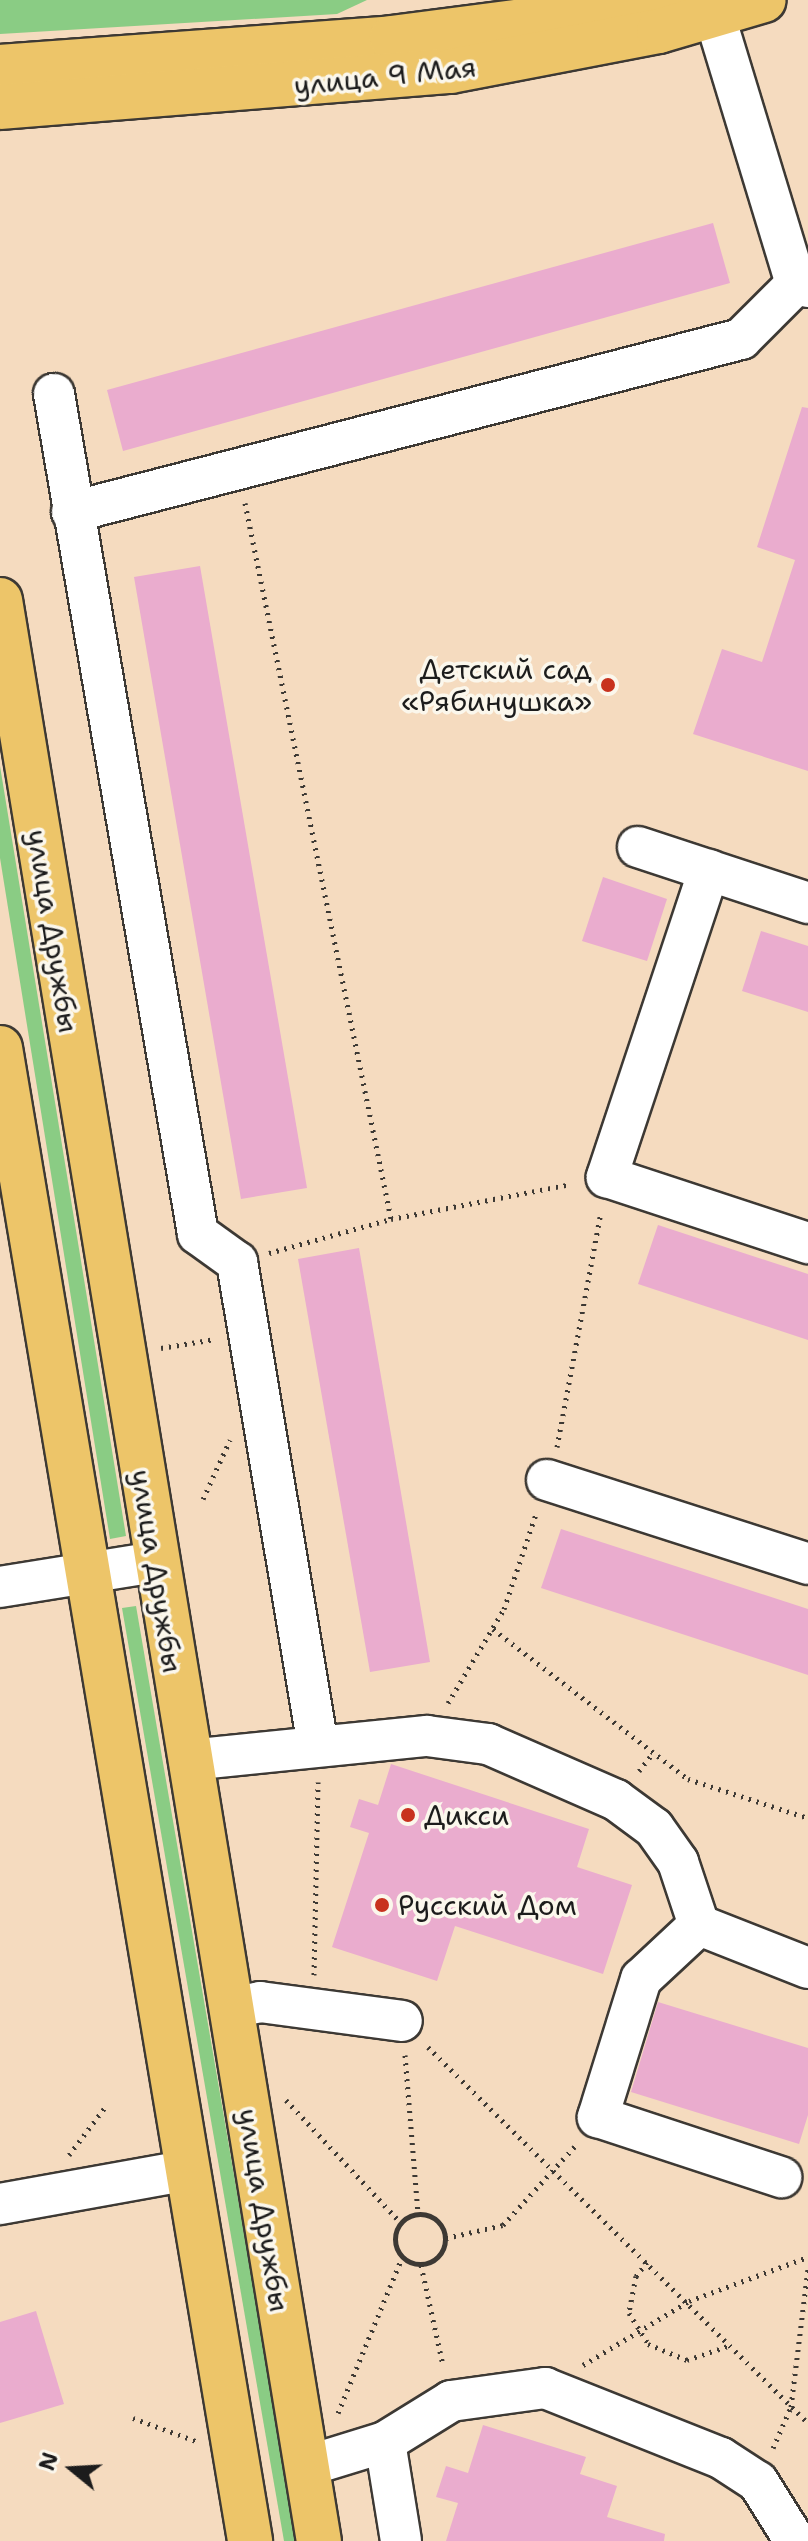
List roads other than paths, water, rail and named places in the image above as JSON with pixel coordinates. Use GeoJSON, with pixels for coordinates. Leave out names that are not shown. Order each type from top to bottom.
{"type":"FeatureCollection","features":[{"type":"Feature","properties":{"kind":"main road","name":"улица 9 Мая"},"geometry":{"type":"LineString","coordinates":[[0,67],[444,34],[764,0]]}},
{"type":"Feature","properties":{"kind":"main road","name":"улица 9 Мая"},"geometry":{"type":"LineString","coordinates":[[0,107],[444,34]]}},
{"type":"Feature","properties":{"kind":"main road","name":"улица Дружбы"},"geometry":{"type":"LineString","coordinates":[[0,600],[121,1354],[319,2541]]}},
{"type":"Feature","properties":{"kind":"main road"},"geometry":{"type":"LineString","coordinates":[[0,1048],[184,2171],[250,2541]]}},
{"type":"Feature","properties":{"kind":"lane"},"geometry":{"type":"LineString","coordinates":[[72,512],[741,339],[802,286],[701,9]]}},
{"type":"Feature","properties":{"kind":"lane"},"geometry":{"type":"LineString","coordinates":[[54,394],[198,1234],[237,1262],[318,1745]]}},
{"type":"Feature","properties":{"kind":"lane"},"geometry":{"type":"LineString","coordinates":[[638,847],[808,903]]}},
{"type":"Feature","properties":{"kind":"lane"},"geometry":{"type":"LineString","coordinates":[[709,870],[607,1177],[808,1243]]}},
{"type":"Feature","properties":{"kind":"lane"},"geometry":{"type":"LineString","coordinates":[[547,1480],[808,1564]]}},
{"type":"Feature","properties":{"kind":"lane"},"geometry":{"type":"LineString","coordinates":[[0,1587],[156,1562]]}},
{"type":"Feature","properties":{"kind":"lane"},"geometry":{"type":"LineString","coordinates":[[189,1760],[318,1745],[460,1737],[566,1774],[654,1828],[678,1862],[699,1925]]}},
{"type":"Feature","properties":{"kind":"lane"},"geometry":{"type":"LineString","coordinates":[[699,1925],[808,1968]]}},
{"type":"Feature","properties":{"kind":"lane"},"geometry":{"type":"LineString","coordinates":[[699,1925],[641,1979],[598,2117],[781,2177]]}},
{"type":"Feature","properties":{"kind":"lane"},"geometry":{"type":"LineString","coordinates":[[230,2008],[260,2002],[402,2021]]}},
{"type":"Feature","properties":{"kind":"lane"},"geometry":{"type":"LineString","coordinates":[[0,2204],[42,2191],[184,2171]]}},
{"type":"Feature","properties":{"kind":"lane"},"geometry":{"type":"LineString","coordinates":[[307,2466],[385,2442],[451,2401],[545,2388],[721,2458],[758,2482],[795,2541]]}},
{"type":"Feature","properties":{"kind":"lane"},"geometry":{"type":"LineString","coordinates":[[385,2442],[401,2541]]}},
{"type":"Feature","properties":{"kind":"place","name":"Детский сад «Рябинушка»"},"geometry":{"type":"Point","coordinates":[608,685]}},
{"type":"Feature","properties":{"kind":"place","name":"Дикси"},"geometry":{"type":"Point","coordinates":[408,1815]}},
{"type":"Feature","properties":{"kind":"place","name":"Русский Дом"},"geometry":{"type":"Point","coordinates":[382,1905]}}]}
